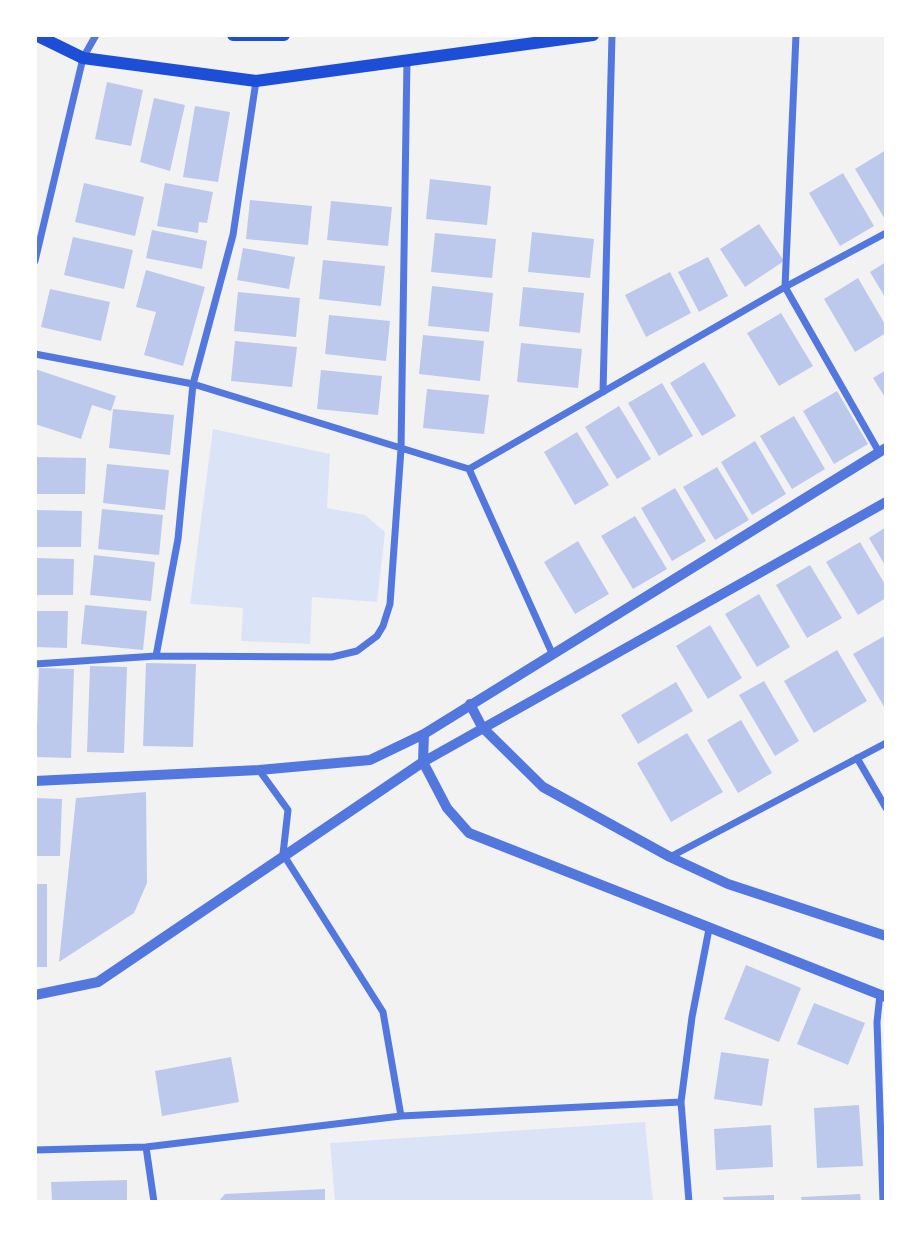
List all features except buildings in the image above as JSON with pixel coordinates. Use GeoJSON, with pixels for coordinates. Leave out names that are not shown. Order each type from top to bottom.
{"type":"FeatureCollection","features":[{"type":"Feature","properties":{"kind":"main road"},"geometry":{"type":"LineString","coordinates":[[36,35],[83,58],[256,81],[593,35]]}},
{"type":"Feature","properties":{"kind":"main road"},"geometry":{"type":"LineString","coordinates":[[233,35],[284,35]]}},
{"type":"Feature","properties":{"kind":"street"},"geometry":{"type":"LineString","coordinates":[[35,261],[83,58],[96,35]]}},
{"type":"Feature","properties":{"kind":"street"},"geometry":{"type":"LineString","coordinates":[[603,392],[612,35]]}},
{"type":"Feature","properties":{"kind":"street"},"geometry":{"type":"LineString","coordinates":[[35,781],[259,770],[370,760],[424,734],[882,450],[785,286],[796,35]]}},
{"type":"Feature","properties":{"kind":"street"},"geometry":{"type":"LineString","coordinates":[[35,664],[156,656],[331,657],[357,651],[368,644],[383,626],[390,604],[401,449],[407,60]]}},
{"type":"Feature","properties":{"kind":"street"},"geometry":{"type":"LineString","coordinates":[[156,656],[178,539],[193,384],[233,235],[243,153],[256,81]]}},
{"type":"Feature","properties":{"kind":"street"},"geometry":{"type":"LineString","coordinates":[[35,354],[193,384],[469,469],[785,286],[886,233]]}},
{"type":"Feature","properties":{"kind":"street"},"geometry":{"type":"LineString","coordinates":[[469,469],[552,653]]}},
{"type":"Feature","properties":{"kind":"street"},"geometry":{"type":"LineString","coordinates":[[35,995],[98,982],[283,854],[423,762],[886,502]]}},
{"type":"Feature","properties":{"kind":"street"},"geometry":{"type":"LineString","coordinates":[[470,704],[482,727],[543,787],[670,857],[728,884],[886,936]]}},
{"type":"Feature","properties":{"kind":"street"},"geometry":{"type":"LineString","coordinates":[[424,734],[423,762],[447,808],[469,833],[883,995],[877,1022],[883,1202]]}},
{"type":"Feature","properties":{"kind":"street"},"geometry":{"type":"LineString","coordinates":[[670,857],[886,743]]}},
{"type":"Feature","properties":{"kind":"street"},"geometry":{"type":"LineString","coordinates":[[857,758],[886,808]]}},
{"type":"Feature","properties":{"kind":"street"},"geometry":{"type":"LineString","coordinates":[[259,770],[288,810],[283,854],[383,1012],[401,1116]]}},
{"type":"Feature","properties":{"kind":"street"},"geometry":{"type":"LineString","coordinates":[[689,1202],[681,1102],[692,1017],[709,929]]}},
{"type":"Feature","properties":{"kind":"street"},"geometry":{"type":"LineString","coordinates":[[35,1150],[146,1147],[401,1116],[681,1102]]}},
{"type":"Feature","properties":{"kind":"street"},"geometry":{"type":"LineString","coordinates":[[146,1147],[153,1202]]}},
{"type":"Feature","properties":{"kind":"shaded area"},"geometry":{"type":"Polygon","coordinates":[[[213,429],[330,454],[327,508],[365,515],[385,532],[377,602],[312,597],[310,644],[241,641],[243,608],[190,604],[213,429]]]}},
{"type":"Feature","properties":{"kind":"shaded area"},"geometry":{"type":"Polygon","coordinates":[[[645,1122],[653,1202],[335,1202],[330,1143],[645,1122]]]}}]}
